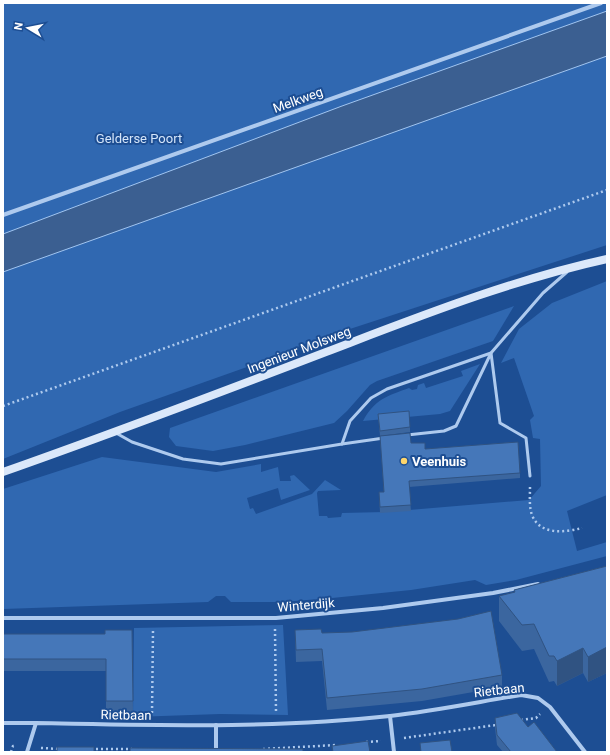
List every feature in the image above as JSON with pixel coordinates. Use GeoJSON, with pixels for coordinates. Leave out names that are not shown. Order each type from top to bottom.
{"type":"FeatureCollection","features":[{"type":"Feature","properties":{"kind":"main road","name":"Ingenieur Molsweg"},"geometry":{"type":"LineString","coordinates":[[3,472],[114,433],[444,307],[573,266],[607,259]]}},
{"type":"Feature","properties":{"kind":"street","name":"Melkweg"},"geometry":{"type":"LineString","coordinates":[[3,215],[601,3]]}},
{"type":"Feature","properties":{"kind":"street","name":"Winterdijk"},"geometry":{"type":"LineString","coordinates":[[3,618],[276,618],[384,608],[493,593],[546,582]]}},
{"type":"Feature","properties":{"kind":"street","name":"Rietbaan"},"geometry":{"type":"LineString","coordinates":[[3,723],[152,725],[276,724],[390,716],[521,695],[538,698],[550,706],[585,752]]}},
{"type":"Feature","properties":{"kind":"street"},"geometry":{"type":"LineString","coordinates":[[390,716],[394,752]]}},
{"type":"Feature","properties":{"kind":"street"},"geometry":{"type":"LineString","coordinates":[[27,750],[36,723]]}},
{"type":"Feature","properties":{"kind":"street"},"geometry":{"type":"LineString","coordinates":[[216,725],[216,752]]}},
{"type":"Feature","properties":{"kind":"lane"},"geometry":{"type":"LineString","coordinates":[[402,436],[444,431],[456,426],[491,353],[543,294],[573,266]]}},
{"type":"Feature","properties":{"kind":"lane"},"geometry":{"type":"LineString","coordinates":[[342,444],[350,421],[371,398],[387,390],[491,353]]}},
{"type":"Feature","properties":{"kind":"lane"},"geometry":{"type":"LineString","coordinates":[[491,353],[500,423],[526,438],[530,476]]}},
{"type":"Feature","properties":{"kind":"lane"},"geometry":{"type":"LineString","coordinates":[[114,433],[132,442],[183,459],[221,464],[387,438]]}},
{"type":"Feature","properties":{"kind":"path"},"geometry":{"type":"LineString","coordinates":[[3,406],[607,190]]}},
{"type":"Feature","properties":{"kind":"path"},"geometry":{"type":"LineString","coordinates":[[530,476],[530,506],[532,516],[537,523],[553,531],[563,532],[582,528]]}},
{"type":"Feature","properties":{"kind":"path"},"geometry":{"type":"LineString","coordinates":[[152,725],[153,627]]}},
{"type":"Feature","properties":{"kind":"path"},"geometry":{"type":"LineString","coordinates":[[275,627],[276,724]]}},
{"type":"Feature","properties":{"kind":"path"},"geometry":{"type":"LineString","coordinates":[[514,722],[536,718],[550,706]]}},
{"type":"Feature","properties":{"kind":"path"},"geometry":{"type":"LineString","coordinates":[[364,743],[447,733],[499,724]]}},
{"type":"Feature","properties":{"kind":"path"},"geometry":{"type":"LineString","coordinates":[[260,748],[342,745]]}},
{"type":"Feature","properties":{"kind":"path"},"geometry":{"type":"LineString","coordinates":[[11,752],[13,746],[27,750],[68,749]]}},
{"type":"Feature","properties":{"kind":"path"},"geometry":{"type":"LineString","coordinates":[[84,749],[138,749]]}},
{"type":"Feature","properties":{"kind":"green space","name":"Gelderse Poort"},"geometry":{"type":"Polygon","coordinates":[[[3,3],[607,3],[607,245],[310,342],[247,367],[120,412],[3,459],[3,3]]]}},
{"type":"Feature","properties":{"kind":"green space"},"geometry":{"type":"Polygon","coordinates":[[[607,281],[607,495],[567,511],[577,551],[607,542],[607,556],[516,580],[486,585],[475,580],[411,590],[282,602],[231,602],[225,596],[216,596],[208,602],[3,609],[3,489],[102,457],[216,472],[261,464],[261,472],[278,467],[280,481],[291,481],[290,476],[294,475],[310,490],[281,500],[278,488],[247,498],[250,509],[253,508],[256,514],[312,494],[325,480],[341,490],[318,491],[317,493],[319,516],[327,516],[328,518],[341,517],[342,513],[385,512],[529,500],[541,486],[540,439],[533,438],[530,420],[534,416],[514,358],[501,363],[519,329],[552,303],[607,281]]]}},
{"type":"Feature","properties":{"kind":"green space"},"geometry":{"type":"Polygon","coordinates":[[[514,306],[493,341],[377,381],[370,385],[334,423],[245,445],[213,451],[176,446],[169,437],[170,428],[514,306]]]}},
{"type":"Feature","properties":{"kind":"green space"},"geometry":{"type":"Polygon","coordinates":[[[480,364],[450,411],[440,414],[363,421],[377,403],[388,396],[409,388],[412,390],[417,389],[418,385],[424,383],[426,388],[463,376],[461,371],[480,364]]]}},
{"type":"Feature","properties":{"kind":"green space"},"geometry":{"type":"Polygon","coordinates":[[[283,625],[288,715],[220,714],[133,717],[134,628],[283,625]]]}},
{"type":"Feature","properties":{"kind":"shaded area"},"geometry":{"type":"Polygon","coordinates":[[[607,11],[607,56],[3,272],[3,234],[342,106],[607,11]]]}},
{"type":"Feature","properties":{"kind":"building"},"geometry":{"type":"Polygon","coordinates":[[[409,411],[410,427],[380,431],[378,414],[409,411]]]}},
{"type":"Feature","properties":{"kind":"building"},"geometry":{"type":"Polygon","coordinates":[[[410,433],[411,443],[425,443],[425,449],[518,442],[520,473],[409,481],[411,505],[380,507],[379,492],[384,492],[380,436],[410,433]]]}},
{"type":"Feature","properties":{"kind":"building"},"geometry":{"type":"Polygon","coordinates":[[[607,566],[607,647],[588,657],[583,648],[557,661],[554,656],[549,656],[534,624],[522,625],[499,596],[515,592],[514,590],[607,566]]]}},
{"type":"Feature","properties":{"kind":"building"},"geometry":{"type":"Polygon","coordinates":[[[491,611],[502,675],[422,689],[327,698],[322,649],[296,650],[295,630],[321,629],[322,633],[352,632],[458,619],[491,611]]]}},
{"type":"Feature","properties":{"kind":"building"},"geometry":{"type":"Polygon","coordinates":[[[105,630],[132,630],[133,701],[106,701],[106,659],[3,659],[3,634],[105,634],[105,630]]]}},
{"type":"Feature","properties":{"kind":"building"},"geometry":{"type":"Polygon","coordinates":[[[517,713],[528,727],[534,722],[557,752],[511,752],[497,735],[495,718],[517,713]]]}},
{"type":"Feature","properties":{"kind":"building"},"geometry":{"type":"Polygon","coordinates":[[[450,740],[452,752],[421,752],[420,743],[450,740]]]}},
{"type":"Feature","properties":{"kind":"building"},"geometry":{"type":"Polygon","coordinates":[[[368,741],[370,752],[333,752],[332,746],[368,741]]]}},
{"type":"Feature","properties":{"kind":"building"},"geometry":{"type":"Polygon","coordinates":[[[57,747],[94,747],[94,752],[57,752],[57,747]]]}},
{"type":"Feature","properties":{"kind":"building"},"geometry":{"type":"Polygon","coordinates":[[[130,748],[303,749],[303,752],[130,752],[130,748]]]}},
{"type":"Feature","properties":{"kind":"place","name":"Veenhuis"},"geometry":{"type":"Point","coordinates":[404,461]}}]}
